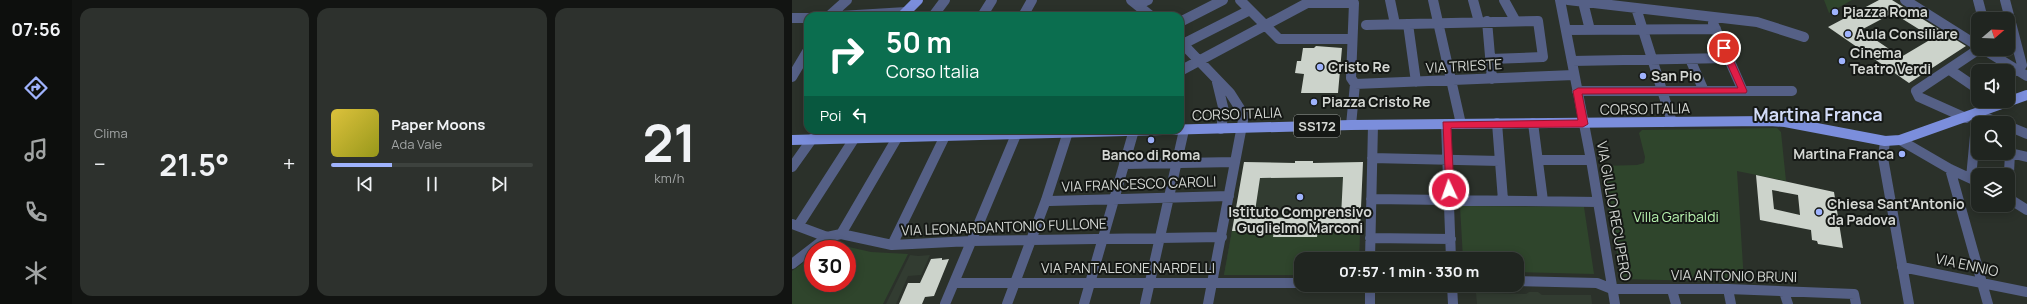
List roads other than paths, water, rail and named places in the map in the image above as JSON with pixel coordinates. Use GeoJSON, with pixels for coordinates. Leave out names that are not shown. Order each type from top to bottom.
{"type":"FeatureCollection","features":[{"type":"Feature","properties":{"kind":"main road"},"geometry":{"type":"LineString","coordinates":[[906,12],[918,0]]}},
{"type":"Feature","properties":{"kind":"main road","name":"CORSO ITALIA"},"geometry":{"type":"LineString","coordinates":[[2015,98],[2027,95]]}},
{"type":"Feature","properties":{"kind":"main road","name":"CORSO ITALIA"},"geometry":{"type":"LineString","coordinates":[[1184,130],[1373,124],[1785,122],[1885,141],[1900,140],[1978,114],[1989,108]]}},
{"type":"Feature","properties":{"kind":"main road"},"geometry":{"type":"LineString","coordinates":[[812,139],[815,134]]}},
{"type":"Feature","properties":{"kind":"main road","name":"SS172"},"geometry":{"type":"LineString","coordinates":[[792,140],[854,139],[875,134],[897,138],[941,134]]}},
{"type":"Feature","properties":{"kind":"street"},"geometry":{"type":"LineString","coordinates":[[834,12],[847,0]]}},
{"type":"Feature","properties":{"kind":"street"},"geometry":{"type":"LineString","coordinates":[[936,12],[945,0]]}},
{"type":"Feature","properties":{"kind":"street"},"geometry":{"type":"LineString","coordinates":[[984,12],[992,0]]}},
{"type":"Feature","properties":{"kind":"street"},"geometry":{"type":"LineString","coordinates":[[1025,12],[1032,0]]}},
{"type":"Feature","properties":{"kind":"street"},"geometry":{"type":"LineString","coordinates":[[1134,3],[1148,0]]}},
{"type":"Feature","properties":{"kind":"street"},"geometry":{"type":"LineString","coordinates":[[1184,20],[1223,0]]}},
{"type":"Feature","properties":{"kind":"street"},"geometry":{"type":"LineString","coordinates":[[1240,0],[1279,39],[1352,39]]}},
{"type":"Feature","properties":{"kind":"street"},"geometry":{"type":"LineString","coordinates":[[1390,0],[1395,24]]}},
{"type":"Feature","properties":{"kind":"street"},"geometry":{"type":"LineString","coordinates":[[1433,0],[1461,124]]}},
{"type":"Feature","properties":{"kind":"street"},"geometry":{"type":"LineString","coordinates":[[1473,0],[1483,21],[1492,79]]}},
{"type":"Feature","properties":{"kind":"street"},"geometry":{"type":"LineString","coordinates":[[1504,0],[1515,20]]}},
{"type":"Feature","properties":{"kind":"street","name":"VIA GIULIO RECUPERO"},"geometry":{"type":"LineString","coordinates":[[1560,0],[1591,160],[1615,304]]}},
{"type":"Feature","properties":{"kind":"street"},"geometry":{"type":"LineString","coordinates":[[1568,0],[1598,2],[1636,8],[1757,22],[1804,37]]}},
{"type":"Feature","properties":{"kind":"street"},"geometry":{"type":"LineString","coordinates":[[1905,0],[1971,42]]}},
{"type":"Feature","properties":{"kind":"street"},"geometry":{"type":"LineString","coordinates":[[1978,0],[1982,12]]}},
{"type":"Feature","properties":{"kind":"street"},"geometry":{"type":"LineString","coordinates":[[2005,0],[2022,65],[2018,71]]}},
{"type":"Feature","properties":{"kind":"street"},"geometry":{"type":"LineString","coordinates":[[1184,69],[1266,25],[1306,1],[1353,2],[1351,78],[1355,84],[1351,125]]}},
{"type":"Feature","properties":{"kind":"street"},"geometry":{"type":"LineString","coordinates":[[1583,2],[1590,30]]}},
{"type":"Feature","properties":{"kind":"street"},"geometry":{"type":"LineString","coordinates":[[1134,3],[1143,12]]}},
{"type":"Feature","properties":{"kind":"street"},"geometry":{"type":"LineString","coordinates":[[1636,8],[1672,122]]}},
{"type":"Feature","properties":{"kind":"street"},"geometry":{"type":"LineString","coordinates":[[1184,41],[1250,10]]}},
{"type":"Feature","properties":{"kind":"street"},"geometry":{"type":"LineString","coordinates":[[1710,16],[1743,91]]}},
{"type":"Feature","properties":{"kind":"street"},"geometry":{"type":"LineString","coordinates":[[792,18],[804,18]]}},
{"type":"Feature","properties":{"kind":"street"},"geometry":{"type":"LineString","coordinates":[[1366,25],[1515,20],[1538,21],[1543,57],[1490,59]]}},
{"type":"Feature","properties":{"kind":"street"},"geometry":{"type":"LineString","coordinates":[[1408,24],[1416,82]]}},
{"type":"Feature","properties":{"kind":"street"},"geometry":{"type":"LineString","coordinates":[[1566,30],[1716,29]]}},
{"type":"Feature","properties":{"kind":"street"},"geometry":{"type":"LineString","coordinates":[[1184,44],[1216,78],[1241,109],[1244,119],[1241,128],[1222,237],[1208,304]]}},
{"type":"Feature","properties":{"kind":"street"},"geometry":{"type":"LineString","coordinates":[[1966,118],[1947,108],[1919,98],[1916,91],[1971,55]]}},
{"type":"Feature","properties":{"kind":"street"},"geometry":{"type":"LineString","coordinates":[[792,77],[804,56]]}},
{"type":"Feature","properties":{"kind":"street"},"geometry":{"type":"LineString","coordinates":[[1994,56],[2027,76]]}},
{"type":"Feature","properties":{"kind":"street"},"geometry":{"type":"LineString","coordinates":[[1572,61],[1728,58]]}},
{"type":"Feature","properties":{"kind":"street"},"geometry":{"type":"LineString","coordinates":[[1690,59],[1704,91]]}},
{"type":"Feature","properties":{"kind":"street"},"geometry":{"type":"LineString","coordinates":[[798,66],[804,66]]}},
{"type":"Feature","properties":{"kind":"street"},"geometry":{"type":"LineString","coordinates":[[1950,70],[1971,84]]}},
{"type":"Feature","properties":{"kind":"street","name":"VIA TRIESTE"},"geometry":{"type":"LineString","coordinates":[[1355,84],[1492,79],[1574,74]]}},
{"type":"Feature","properties":{"kind":"street"},"geometry":{"type":"LineString","coordinates":[[1216,78],[1223,104],[1224,120],[1221,128]]}},
{"type":"Feature","properties":{"kind":"street"},"geometry":{"type":"LineString","coordinates":[[1578,91],[1792,91]]}},
{"type":"Feature","properties":{"kind":"street"},"geometry":{"type":"LineString","coordinates":[[1975,168],[1978,114],[1983,116]]}},
{"type":"Feature","properties":{"kind":"street"},"geometry":{"type":"LineString","coordinates":[[1497,123],[1504,200]]}},
{"type":"Feature","properties":{"kind":"street"},"geometry":{"type":"LineString","coordinates":[[1533,123],[1544,201]]}},
{"type":"Feature","properties":{"kind":"street"},"geometry":{"type":"LineString","coordinates":[[1370,252],[1373,124]]}},
{"type":"Feature","properties":{"kind":"street"},"geometry":{"type":"LineString","coordinates":[[1446,124],[1451,252]]}},
{"type":"Feature","properties":{"kind":"street"},"geometry":{"type":"LineString","coordinates":[[2015,129],[2027,134]]}},
{"type":"Feature","properties":{"kind":"street"},"geometry":{"type":"LineString","coordinates":[[892,245],[941,134]]}},
{"type":"Feature","properties":{"kind":"street"},"geometry":{"type":"LineString","coordinates":[[945,304],[1016,134]]}},
{"type":"Feature","properties":{"kind":"street"},"geometry":{"type":"LineString","coordinates":[[1007,304],[1031,241],[1065,134]]}},
{"type":"Feature","properties":{"kind":"street"},"geometry":{"type":"LineString","coordinates":[[1084,304],[1133,134]]}},
{"type":"Feature","properties":{"kind":"street"},"geometry":{"type":"LineString","coordinates":[[1145,304],[1183,134]]}},
{"type":"Feature","properties":{"kind":"street"},"geometry":{"type":"LineString","coordinates":[[841,234],[897,138]]}},
{"type":"Feature","properties":{"kind":"street"},"geometry":{"type":"LineString","coordinates":[[792,167],[812,139]]}},
{"type":"Feature","properties":{"kind":"street"},"geometry":{"type":"LineString","coordinates":[[827,237],[795,225],[854,139]]}},
{"type":"Feature","properties":{"kind":"street"},"geometry":{"type":"LineString","coordinates":[[1900,140],[1950,169],[1971,179]]}},
{"type":"Feature","properties":{"kind":"street"},"geometry":{"type":"LineString","coordinates":[[1885,141],[1883,158],[1909,304]]}},
{"type":"Feature","properties":{"kind":"street"},"geometry":{"type":"LineString","coordinates":[[2009,168],[2010,153],[2027,157]]}},
{"type":"Feature","properties":{"kind":"street"},"geometry":{"type":"LineString","coordinates":[[1372,158],[1500,161]]}},
{"type":"Feature","properties":{"kind":"street"},"geometry":{"type":"LineString","coordinates":[[1538,160],[1591,160]]}},
{"type":"Feature","properties":{"kind":"street"},"geometry":{"type":"LineString","coordinates":[[1124,164],[1235,162]]}},
{"type":"Feature","properties":{"kind":"street"},"geometry":{"type":"LineString","coordinates":[[1950,169],[1988,304]]}},
{"type":"Feature","properties":{"kind":"street","name":"VIA FRANCESCO CAROLI"},"geometry":{"type":"LineString","coordinates":[[1050,201],[1229,196]]}},
{"type":"Feature","properties":{"kind":"street"},"geometry":{"type":"LineString","coordinates":[[1371,199],[1598,202]]}},
{"type":"Feature","properties":{"kind":"street"},"geometry":{"type":"LineString","coordinates":[[2015,202],[2027,210]]}},
{"type":"Feature","properties":{"kind":"street","name":"VIA LEONARDANTONIO FULLONE"},"geometry":{"type":"LineString","coordinates":[[827,237],[841,234],[892,245],[971,241],[1222,237]]}},
{"type":"Feature","properties":{"kind":"street"},"geometry":{"type":"LineString","coordinates":[[792,264],[827,237]]}},
{"type":"Feature","properties":{"kind":"street"},"geometry":{"type":"LineString","coordinates":[[1370,238],[1451,240]]}},
{"type":"Feature","properties":{"kind":"street","name":"VIA ENNIO"},"geometry":{"type":"LineString","coordinates":[[1902,267],[2027,292]]}},
{"type":"Feature","properties":{"kind":"street","name":"VIA ANTONIO BRUNI"},"geometry":{"type":"LineString","coordinates":[[1524,281],[1596,283],[1612,289],[1784,292],[1855,299]]}},
{"type":"Feature","properties":{"kind":"street","name":"VIA PANTALEONE NARDELLI"},"geometry":{"type":"LineString","coordinates":[[955,283],[1294,283]]}},
{"type":"Feature","properties":{"kind":"street"},"geometry":{"type":"LineString","coordinates":[[1672,290],[1676,304]]}},
{"type":"Feature","properties":{"kind":"street"},"geometry":{"type":"LineString","coordinates":[[1728,290],[1731,304]]}},
{"type":"Feature","properties":{"kind":"street"},"geometry":{"type":"LineString","coordinates":[[1370,292],[1370,304]]}},
{"type":"Feature","properties":{"kind":"street"},"geometry":{"type":"LineString","coordinates":[[1452,292],[1453,304]]}},
{"type":"Feature","properties":{"kind":"street"},"geometry":{"type":"LineString","coordinates":[[1784,292],[1788,304]]}},
{"type":"Feature","properties":{"kind":"place","name":"Piazza Roma"},"geometry":{"type":"Point","coordinates":[1835,12]}},
{"type":"Feature","properties":{"kind":"place","name":"Aula Consiliare"},"geometry":{"type":"Point","coordinates":[1848,34]}},
{"type":"Feature","properties":{"kind":"place","name":"Cinema Teatro Verdi"},"geometry":{"type":"Point","coordinates":[1842,61]}},
{"type":"Feature","properties":{"kind":"place","name":"Cristo Re"},"geometry":{"type":"Point","coordinates":[1320,67]}},
{"type":"Feature","properties":{"kind":"place","name":"San Pio"},"geometry":{"type":"Point","coordinates":[1643,76]}},
{"type":"Feature","properties":{"kind":"place","name":"Piazza Cristo Re"},"geometry":{"type":"Point","coordinates":[1314,102]}},
{"type":"Feature","properties":{"kind":"place","name":"Banco di Roma"},"geometry":{"type":"Point","coordinates":[1151,140]}},
{"type":"Feature","properties":{"kind":"place","name":"Martina Franca"},"geometry":{"type":"Point","coordinates":[1902,154]}},
{"type":"Feature","properties":{"kind":"place","name":"Istituto Comprensivo Guglielmo Marconi"},"geometry":{"type":"Point","coordinates":[1300,197]}},
{"type":"Feature","properties":{"kind":"place","name":"Chiesa Sant'Antonio da Padova"},"geometry":{"type":"Point","coordinates":[1819,212]}},
{"type":"Feature","properties":{"kind":"district","name":"Martina Franca"},"geometry":{"type":"Point","coordinates":[1818,115]}},
{"type":"Feature","properties":{"kind":"park label","name":"Villa Garibaldi"},"geometry":{"type":"Point","coordinates":[1676,217]}}]}
